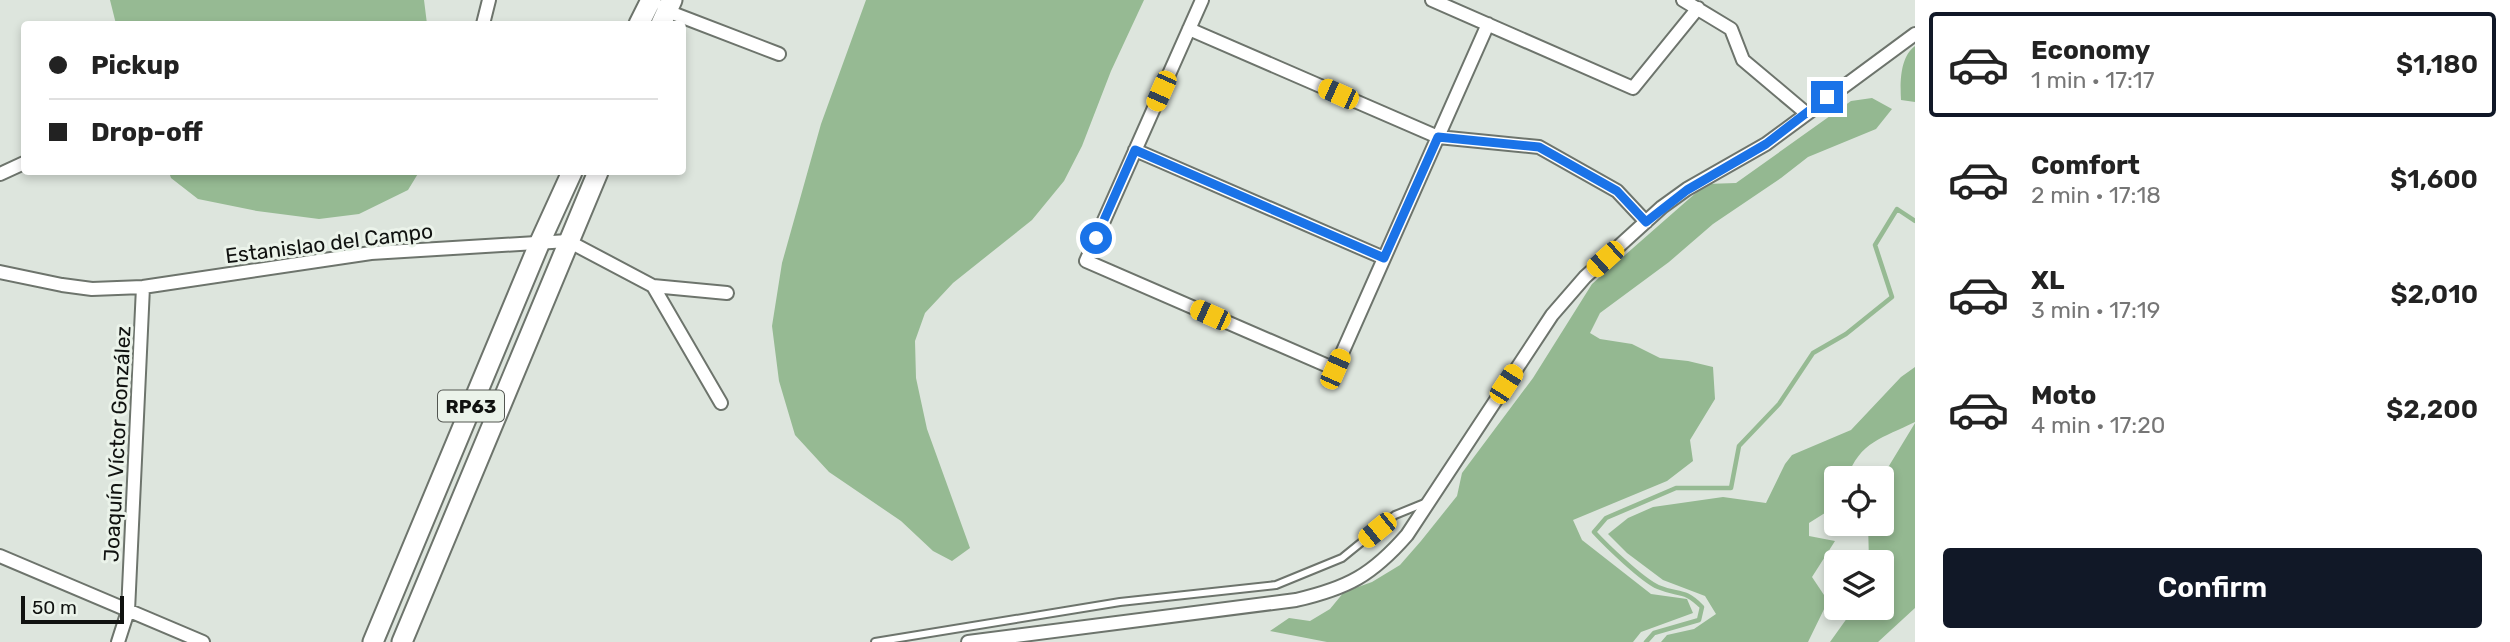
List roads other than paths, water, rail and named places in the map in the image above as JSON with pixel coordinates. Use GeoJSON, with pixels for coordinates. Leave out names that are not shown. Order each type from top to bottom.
{"type":"FeatureCollection","features":[{"type":"Feature","properties":{"kind":"main road"},"geometry":{"type":"LineString","coordinates":[[643,21],[662,7]]}},
{"type":"Feature","properties":{"kind":"main road","name":"RP63"},"geometry":{"type":"LineString","coordinates":[[373,642],[571,175]]}},
{"type":"Feature","properties":{"kind":"main road","name":"RP63"},"geometry":{"type":"LineString","coordinates":[[402,642],[597,175]]}},
{"type":"Feature","properties":{"kind":"street"},"geometry":{"type":"LineString","coordinates":[[484,21],[489,0]]}},
{"type":"Feature","properties":{"kind":"street"},"geometry":{"type":"LineString","coordinates":[[1202,0],[1086,261],[1335,369],[1488,24]]}},
{"type":"Feature","properties":{"kind":"street"},"geometry":{"type":"LineString","coordinates":[[1432,0],[1457,5],[1488,24],[1633,88],[1698,8]]}},
{"type":"Feature","properties":{"kind":"street"},"geometry":{"type":"LineString","coordinates":[[1683,0],[1731,29],[1744,60],[1805,113]]}},
{"type":"Feature","properties":{"kind":"street"},"geometry":{"type":"LineString","coordinates":[[662,7],[779,54]]}},
{"type":"Feature","properties":{"kind":"street"},"geometry":{"type":"LineString","coordinates":[[1189,29],[1438,137],[1539,147],[1617,191],[1646,222]]}},
{"type":"Feature","properties":{"kind":"street"},"geometry":{"type":"LineString","coordinates":[[968,642],[1296,600],[1329,592],[1357,580],[1385,561],[1408,535],[1552,315],[1585,277],[1646,222],[1687,190],[1766,144],[1915,34]]}},
{"type":"Feature","properties":{"kind":"street"},"geometry":{"type":"LineString","coordinates":[[1135,150],[1384,258]]}},
{"type":"Feature","properties":{"kind":"street"},"geometry":{"type":"LineString","coordinates":[[0,174],[21,164]]}},
{"type":"Feature","properties":{"kind":"street","name":"Estanislao del Campo"},"geometry":{"type":"LineString","coordinates":[[0,271],[92,289],[143,287],[372,253],[568,241],[653,286],[727,293]]}},
{"type":"Feature","properties":{"kind":"street"},"geometry":{"type":"LineString","coordinates":[[653,286],[721,403]]}},
{"type":"Feature","properties":{"kind":"street","name":"Joaquín Víctor González"},"geometry":{"type":"LineString","coordinates":[[118,642],[128,611],[143,287]]}},
{"type":"Feature","properties":{"kind":"street"},"geometry":{"type":"LineString","coordinates":[[0,556],[204,642]]}},
{"type":"Feature","properties":{"kind":"lane"},"geometry":{"type":"LineString","coordinates":[[875,642],[1120,602],[1276,585],[1342,558],[1395,515],[1430,500]]}},
{"type":"Feature","properties":{"kind":"waterway"},"geometry":{"type":"LineString","coordinates":[[1646,642],[1654,633],[1699,620],[1702,607],[1685,595],[1651,583],[1624,562],[1594,532],[1606,518],[1676,488],[1731,488],[1739,446],[1779,404],[1813,353],[1846,334],[1892,297],[1875,245],[1897,209],[1915,221]]}}]}
